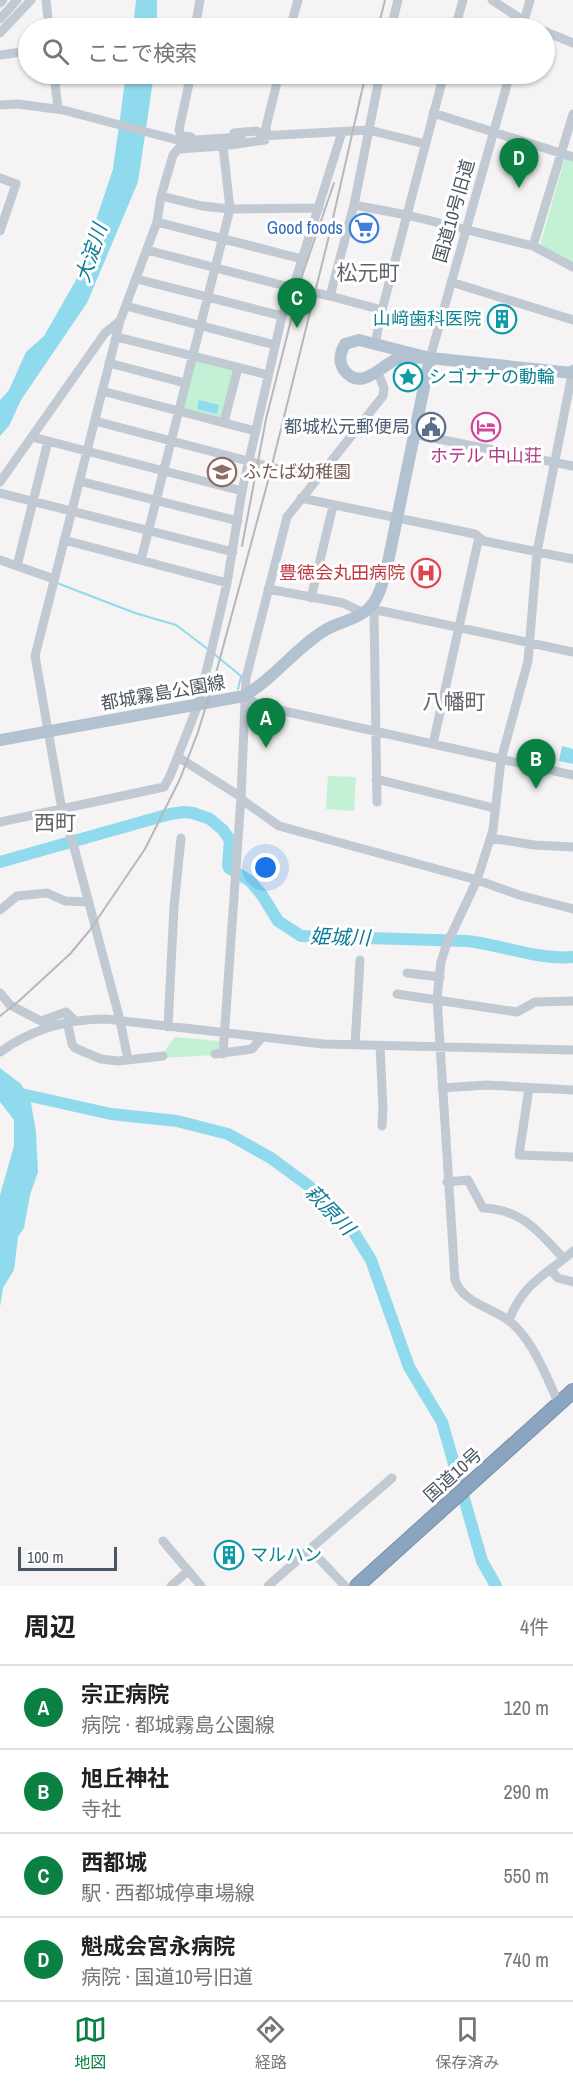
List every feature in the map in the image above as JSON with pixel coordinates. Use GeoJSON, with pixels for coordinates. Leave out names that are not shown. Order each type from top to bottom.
{"type":"FeatureCollection","features":[{"type":"Feature","properties":{"kind":"highway","name":"国道10号"},"geometry":{"type":"LineString","coordinates":[[357,1586],[572,1392]]}},
{"type":"Feature","properties":{"kind":"main road"},"geometry":{"type":"LineString","coordinates":[[430,358],[359,340],[350,341],[343,347],[339,358],[347,374],[358,378],[373,376],[396,359],[407,357],[573,371]]}},
{"type":"Feature","properties":{"kind":"main road"},"geometry":{"type":"LineString","coordinates":[[367,609],[379,592],[387,567],[430,358]]}},
{"type":"Feature","properties":{"kind":"main road","name":"都城霧島公園線"},"geometry":{"type":"LineString","coordinates":[[0,740],[244,696],[258,688],[325,630],[367,609]]}},
{"type":"Feature","properties":{"kind":"street"},"geometry":{"type":"LineString","coordinates":[[0,3],[3,0]]}},
{"type":"Feature","properties":{"kind":"street"},"geometry":{"type":"LineString","coordinates":[[0,19],[17,0]]}},
{"type":"Feature","properties":{"kind":"street"},"geometry":{"type":"LineString","coordinates":[[0,33],[32,0]]}},
{"type":"Feature","properties":{"kind":"street"},"geometry":{"type":"LineString","coordinates":[[46,0],[48,18]]}},
{"type":"Feature","properties":{"kind":"street"},"geometry":{"type":"LineString","coordinates":[[197,18],[200,0]]}},
{"type":"Feature","properties":{"kind":"street"},"geometry":{"type":"LineString","coordinates":[[293,18],[298,0]]}},
{"type":"Feature","properties":{"kind":"street"},"geometry":{"type":"LineString","coordinates":[[394,18],[398,0]]}},
{"type":"Feature","properties":{"kind":"street"},"geometry":{"type":"LineString","coordinates":[[458,18],[463,0]]}},
{"type":"Feature","properties":{"kind":"street"},"geometry":{"type":"LineString","coordinates":[[492,0],[514,18]]}},
{"type":"Feature","properties":{"kind":"street"},"geometry":{"type":"LineString","coordinates":[[525,18],[530,0]]}},
{"type":"Feature","properties":{"kind":"street"},"geometry":{"type":"LineString","coordinates":[[555,36],[573,43]]}},
{"type":"Feature","properties":{"kind":"street"},"geometry":{"type":"LineString","coordinates":[[0,55],[18,52]]}},
{"type":"Feature","properties":{"kind":"street"},"geometry":{"type":"LineString","coordinates":[[55,84],[58,109]]}},
{"type":"Feature","properties":{"kind":"street"},"geometry":{"type":"LineString","coordinates":[[189,84],[179,123],[182,136],[256,130],[267,135]]}},
{"type":"Feature","properties":{"kind":"street"},"geometry":{"type":"LineString","coordinates":[[128,1060],[120,1020],[62,810],[35,656],[120,321],[157,222],[161,196],[173,155],[178,149],[265,140],[277,84]]}},
{"type":"Feature","properties":{"kind":"street"},"geometry":{"type":"LineString","coordinates":[[330,296],[354,205],[378,84]]}},
{"type":"Feature","properties":{"kind":"street"},"geometry":{"type":"LineString","coordinates":[[375,344],[441,84]]}},
{"type":"Feature","properties":{"kind":"street","name":"国道10号旧道"},"geometry":{"type":"LineString","coordinates":[[430,358],[507,84]]}},
{"type":"Feature","properties":{"kind":"street"},"geometry":{"type":"LineString","coordinates":[[0,105],[18,104],[58,109],[181,141],[369,130],[425,144]]}},
{"type":"Feature","properties":{"kind":"street"},"geometry":{"type":"LineString","coordinates":[[433,113],[573,157]]}},
{"type":"Feature","properties":{"kind":"street"},"geometry":{"type":"LineString","coordinates":[[533,246],[573,114]]}},
{"type":"Feature","properties":{"kind":"street"},"geometry":{"type":"LineString","coordinates":[[0,822],[164,787],[198,705],[227,584],[242,491],[282,316],[342,132]]}},
{"type":"Feature","properties":{"kind":"street"},"geometry":{"type":"LineString","coordinates":[[141,560],[230,209],[223,146]]}},
{"type":"Feature","properties":{"kind":"street"},"geometry":{"type":"LineString","coordinates":[[0,178],[16,184],[0,231]]}},
{"type":"Feature","properties":{"kind":"street"},"geometry":{"type":"LineString","coordinates":[[161,196],[202,206],[230,209],[319,208]]}},
{"type":"Feature","properties":{"kind":"street"},"geometry":{"type":"LineString","coordinates":[[354,205],[407,215],[533,246],[573,267]]}},
{"type":"Feature","properties":{"kind":"street"},"geometry":{"type":"LineString","coordinates":[[157,222],[302,259]]}},
{"type":"Feature","properties":{"kind":"street"},"geometry":{"type":"LineString","coordinates":[[147,250],[382,310]]}},
{"type":"Feature","properties":{"kind":"street"},"geometry":{"type":"LineString","coordinates":[[137,279],[282,316]]}},
{"type":"Feature","properties":{"kind":"street"},"geometry":{"type":"LineString","coordinates":[[451,282],[573,320]]}},
{"type":"Feature","properties":{"kind":"street"},"geometry":{"type":"LineString","coordinates":[[126,306],[275,345]]}},
{"type":"Feature","properties":{"kind":"street"},"geometry":{"type":"LineString","coordinates":[[0,482],[105,333],[120,321]]}},
{"type":"Feature","properties":{"kind":"street"},"geometry":{"type":"LineString","coordinates":[[117,337],[268,375]]}},
{"type":"Feature","properties":{"kind":"street"},"geometry":{"type":"LineString","coordinates":[[109,363],[185,383]]}},
{"type":"Feature","properties":{"kind":"street"},"geometry":{"type":"LineString","coordinates":[[224,422],[238,368]]}},
{"type":"Feature","properties":{"kind":"street"},"geometry":{"type":"LineString","coordinates":[[560,1404],[527,1340],[509,1320],[470,1299],[457,1288],[453,1271],[437,998],[441,962],[446,946],[477,880],[491,838],[501,760],[528,661],[537,552],[573,371]]}},
{"type":"Feature","properties":{"kind":"street"},"geometry":{"type":"LineString","coordinates":[[262,1037],[252,1048],[219,1054],[224,1032],[236,868],[246,678],[287,517],[383,396],[384,388],[378,373]]}},
{"type":"Feature","properties":{"kind":"street"},"geometry":{"type":"LineString","coordinates":[[102,391],[255,430]]}},
{"type":"Feature","properties":{"kind":"street"},"geometry":{"type":"LineString","coordinates":[[95,421],[317,479]]}},
{"type":"Feature","properties":{"kind":"street"},"geometry":{"type":"LineString","coordinates":[[413,434],[573,466]]}},
{"type":"Feature","properties":{"kind":"street"},"geometry":{"type":"LineString","coordinates":[[32,437],[242,491]]}},
{"type":"Feature","properties":{"kind":"street"},"geometry":{"type":"LineString","coordinates":[[16,566],[48,441]]}},
{"type":"Feature","properties":{"kind":"street"},"geometry":{"type":"LineString","coordinates":[[79,482],[238,521]]}},
{"type":"Feature","properties":{"kind":"street"},"geometry":{"type":"LineString","coordinates":[[0,493],[233,552]]}},
{"type":"Feature","properties":{"kind":"street"},"geometry":{"type":"LineString","coordinates":[[301,498],[476,534],[484,541],[573,559]]}},
{"type":"Feature","properties":{"kind":"street"},"geometry":{"type":"LineString","coordinates":[[311,598],[333,506]]}},
{"type":"Feature","properties":{"kind":"street"},"geometry":{"type":"LineString","coordinates":[[433,744],[479,537]]}},
{"type":"Feature","properties":{"kind":"street"},"geometry":{"type":"LineString","coordinates":[[64,540],[227,584]]}},
{"type":"Feature","properties":{"kind":"street"},"geometry":{"type":"LineString","coordinates":[[0,560],[53,582]]}},
{"type":"Feature","properties":{"kind":"street"},"geometry":{"type":"LineString","coordinates":[[268,589],[573,652]]}},
{"type":"Feature","properties":{"kind":"street"},"geometry":{"type":"LineString","coordinates":[[367,609],[374,612],[376,802]]}},
{"type":"Feature","properties":{"kind":"street"},"geometry":{"type":"LineString","coordinates":[[244,696],[261,706],[573,775]]}},
{"type":"Feature","properties":{"kind":"street"},"geometry":{"type":"LineString","coordinates":[[178,757],[279,826],[477,880],[519,895],[573,909]]}},
{"type":"Feature","properties":{"kind":"street"},"geometry":{"type":"LineString","coordinates":[[376,779],[494,808]]}},
{"type":"Feature","properties":{"kind":"street"},"geometry":{"type":"LineString","coordinates":[[168,1027],[174,907],[181,838]]}},
{"type":"Feature","properties":{"kind":"street"},"geometry":{"type":"LineString","coordinates":[[491,838],[534,845],[573,847]]}},
{"type":"Feature","properties":{"kind":"street"},"geometry":{"type":"LineString","coordinates":[[0,909],[17,896],[47,893],[65,901],[88,902]]}},
{"type":"Feature","properties":{"kind":"street"},"geometry":{"type":"LineString","coordinates":[[355,1045],[360,960]]}},
{"type":"Feature","properties":{"kind":"street"},"geometry":{"type":"LineString","coordinates":[[407,973],[440,977]]}},
{"type":"Feature","properties":{"kind":"street"},"geometry":{"type":"LineString","coordinates":[[0,993],[10,1005],[41,1021],[66,1011],[70,1021],[69,1037],[75,1048],[109,1061],[163,1056]]}},
{"type":"Feature","properties":{"kind":"street"},"geometry":{"type":"LineString","coordinates":[[397,994],[437,998],[517,1012],[535,1002],[573,1001]]}},
{"type":"Feature","properties":{"kind":"street"},"geometry":{"type":"LineString","coordinates":[[0,1053],[30,1034],[70,1021],[120,1020],[168,1027],[355,1045],[573,1050]]}},
{"type":"Feature","properties":{"kind":"street"},"geometry":{"type":"LineString","coordinates":[[380,1046],[382,1126]]}},
{"type":"Feature","properties":{"kind":"street"},"geometry":{"type":"LineString","coordinates":[[442,1088],[487,1085],[573,1090]]}},
{"type":"Feature","properties":{"kind":"street"},"geometry":{"type":"LineString","coordinates":[[530,1088],[519,1155],[573,1157]]}},
{"type":"Feature","properties":{"kind":"street"},"geometry":{"type":"LineString","coordinates":[[447,1182],[468,1180],[483,1208],[500,1209],[520,1217],[536,1229],[564,1259]]}},
{"type":"Feature","properties":{"kind":"street"},"geometry":{"type":"LineString","coordinates":[[509,1320],[530,1285],[573,1251]]}},
{"type":"Feature","properties":{"kind":"street"},"geometry":{"type":"LineString","coordinates":[[550,1269],[558,1278],[573,1282]]}},
{"type":"Feature","properties":{"kind":"street"},"geometry":{"type":"LineString","coordinates":[[268,1586],[392,1478]]}},
{"type":"Feature","properties":{"kind":"street"},"geometry":{"type":"LineString","coordinates":[[163,1541],[201,1586]]}},
{"type":"Feature","properties":{"kind":"street"},"geometry":{"type":"LineString","coordinates":[[310,1549],[345,1586]]}},
{"type":"Feature","properties":{"kind":"street"},"geometry":{"type":"LineString","coordinates":[[171,1586],[188,1571]]}},
{"type":"Feature","properties":{"kind":"green space"},"geometry":{"type":"Polygon","coordinates":[[[565,158],[573,160],[573,263],[540,245],[565,158]]]}},
{"type":"Feature","properties":{"kind":"green space"},"geometry":{"type":"Polygon","coordinates":[[[192,356],[238,368],[224,422],[178,411],[192,356]]]}},
{"type":"Feature","properties":{"kind":"green space"},"geometry":{"type":"Polygon","coordinates":[[[328,776],[356,777],[354,811],[326,809],[328,776]]]}},
{"type":"Feature","properties":{"kind":"green space"},"geometry":{"type":"Polygon","coordinates":[[[175,1037],[219,1041],[219,1052],[215,1055],[163,1058],[163,1053],[175,1037]]]}},
{"type":"Feature","properties":{"kind":"water"},"geometry":{"type":"Polygon","coordinates":[[[136,0],[157,0],[157,18],[134,18],[136,0]]]}},
{"type":"Feature","properties":{"kind":"water","name":"大淀川"},"geometry":{"type":"Polygon","coordinates":[[[125,84],[153,84],[138,182],[87,303],[21,400],[9,426],[0,436],[0,400],[9,390],[26,352],[44,336],[76,280],[113,169],[125,84]]]}},
{"type":"Feature","properties":{"kind":"water"},"geometry":{"type":"Polygon","coordinates":[[[199,400],[219,405],[217,414],[197,409],[199,400]]]}},
{"type":"Feature","properties":{"kind":"water"},"geometry":{"type":"Polygon","coordinates":[[[562,746],[573,749],[573,764],[559,761],[562,746]]]}},
{"type":"Feature","properties":{"kind":"water"},"geometry":{"type":"Polygon","coordinates":[[[0,1068],[21,1084],[31,1103],[36,1132],[38,1172],[30,1195],[24,1228],[18,1237],[14,1270],[3,1288],[0,1307],[0,1195],[14,1146],[14,1120],[0,1102],[0,1068]]]}},
{"type":"Feature","properties":{"kind":"waterway"},"geometry":{"type":"LineString","coordinates":[[57,583],[135,613],[176,625],[209,650]]}},
{"type":"Feature","properties":{"kind":"waterway"},"geometry":{"type":"LineString","coordinates":[[214,654],[241,676],[238,689]]}},
{"type":"Feature","properties":{"kind":"waterway","name":"姫城川"},"geometry":{"type":"LineString","coordinates":[[0,862],[170,814],[193,813],[210,819],[223,830],[230,840],[229,868],[250,881],[262,895],[278,921],[301,936],[467,941],[546,956],[573,957]]}},
{"type":"Feature","properties":{"kind":"waterway","name":"萩原川"},"geometry":{"type":"LineString","coordinates":[[17,1093],[111,1114],[177,1121],[228,1134],[271,1158],[309,1186],[350,1226],[371,1260],[409,1367],[442,1422],[482,1561],[496,1586]]}},
{"type":"Feature","properties":{"kind":"railway"},"geometry":{"type":"LineString","coordinates":[[380,18],[385,0]]}},
{"type":"Feature","properties":{"kind":"railway"},"geometry":{"type":"LineString","coordinates":[[359,103],[364,84]]}},
{"type":"Feature","properties":{"kind":"railway"},"geometry":{"type":"LineString","coordinates":[[0,1016],[70,954],[90,930],[145,849],[180,779],[198,732],[216,673],[268,481],[328,240],[361,95]]}},
{"type":"Feature","properties":{"kind":"railway"},"geometry":{"type":"LineString","coordinates":[[242,546],[266,419],[303,273],[334,183]]}},
{"type":"Feature","properties":{"kind":"place","name":"魁成会宮永病院"},"geometry":{"type":"Point","coordinates":[519,188]}},
{"type":"Feature","properties":{"kind":"place","name":"Good foods"},"geometry":{"type":"Point","coordinates":[364,228]}},
{"type":"Feature","properties":{"kind":"place","name":"山﨑歯科医院"},"geometry":{"type":"Point","coordinates":[502,319]}},
{"type":"Feature","properties":{"kind":"place","name":"西都城"},"geometry":{"type":"Point","coordinates":[297,328]}},
{"type":"Feature","properties":{"kind":"place","name":"シゴナナの動輪"},"geometry":{"type":"Point","coordinates":[408,377]}},
{"type":"Feature","properties":{"kind":"place","name":"都城松元郵便局"},"geometry":{"type":"Point","coordinates":[431,427]}},
{"type":"Feature","properties":{"kind":"place","name":"ホテル 中山荘"},"geometry":{"type":"Point","coordinates":[486,427]}},
{"type":"Feature","properties":{"kind":"place","name":"ふたば幼稚園"},"geometry":{"type":"Point","coordinates":[222,472]}},
{"type":"Feature","properties":{"kind":"place","name":"豊徳会丸田病院"},"geometry":{"type":"Point","coordinates":[426,573]}},
{"type":"Feature","properties":{"kind":"place","name":"宗正病院"},"geometry":{"type":"Point","coordinates":[266,748]}},
{"type":"Feature","properties":{"kind":"place","name":"旭丘神社"},"geometry":{"type":"Point","coordinates":[536,789]}},
{"type":"Feature","properties":{"kind":"place","name":"マルハン"},"geometry":{"type":"Point","coordinates":[229,1555]}},
{"type":"Feature","properties":{"kind":"district","name":"松元町"},"geometry":{"type":"Point","coordinates":[368,273]}},
{"type":"Feature","properties":{"kind":"district","name":"八幡町"},"geometry":{"type":"Point","coordinates":[454,702]}},
{"type":"Feature","properties":{"kind":"district","name":"西町"},"geometry":{"type":"Point","coordinates":[55,823]}}]}
